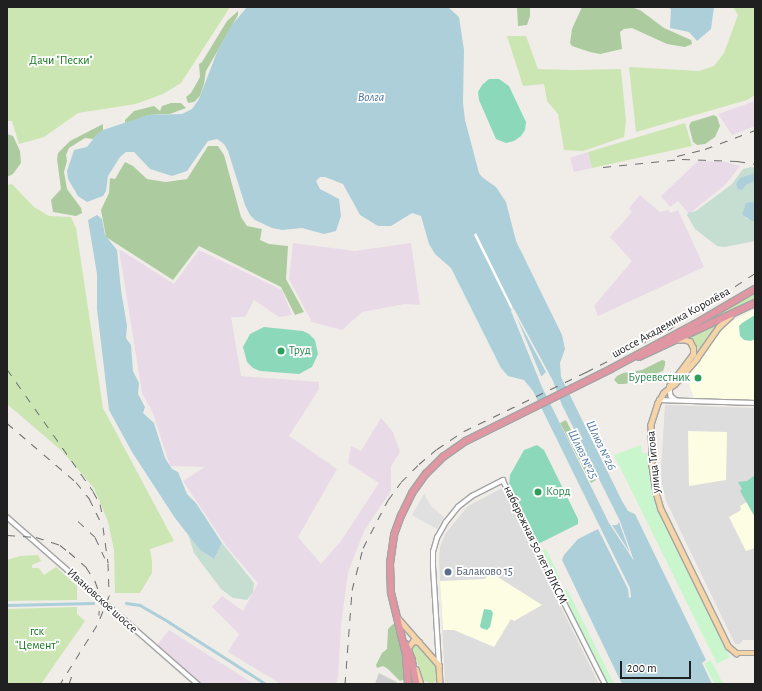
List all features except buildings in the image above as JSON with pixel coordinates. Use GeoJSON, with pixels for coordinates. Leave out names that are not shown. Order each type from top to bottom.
{"type":"FeatureCollection","features":[{"type":"Feature","properties":{"kind":"highway","name":"шоссе Академика Королёва"},"geometry":{"type":"LineString","coordinates":[[611,369],[690,327],[755,289]]}},
{"type":"Feature","properties":{"kind":"highway","name":"шоссе Академика Королёва"},"geometry":{"type":"LineString","coordinates":[[611,369],[755,303]]}},
{"type":"Feature","properties":{"kind":"highway"},"geometry":{"type":"LineString","coordinates":[[408,684],[406,650],[390,587],[390,554],[396,527],[412,493],[433,466],[455,449],[518,415],[611,369]]}},
{"type":"Feature","properties":{"kind":"highway"},"geometry":{"type":"LineString","coordinates":[[406,650],[412,659],[417,684]]}},
{"type":"Feature","properties":{"kind":"main road","name":"улица Титова"},"geometry":{"type":"LineString","coordinates":[[738,312],[719,327],[697,359],[659,400],[653,415],[651,435],[653,473],[661,509],[728,646],[736,653],[755,653]]}},
{"type":"Feature","properties":{"kind":"main road"},"geometry":{"type":"LineString","coordinates":[[664,393],[694,354],[690,342],[685,340],[676,340]]}},
{"type":"Feature","properties":{"kind":"main road"},"geometry":{"type":"LineString","coordinates":[[397,617],[439,665],[440,684]]}},
{"type":"Feature","properties":{"kind":"main road"},"geometry":{"type":"LineString","coordinates":[[406,650],[413,641],[419,642]]}},
{"type":"Feature","properties":{"kind":"main road"},"geometry":{"type":"LineString","coordinates":[[412,659],[421,684]]}},
{"type":"Feature","properties":{"kind":"street"},"geometry":{"type":"LineString","coordinates":[[670,388],[671,396],[677,401]]}},
{"type":"Feature","properties":{"kind":"street"},"geometry":{"type":"LineString","coordinates":[[659,400],[755,403]]}},
{"type":"Feature","properties":{"kind":"street","name":"набережная 50 лет ВЛКСМ"},"geometry":{"type":"LineString","coordinates":[[438,649],[433,567],[437,538],[446,522],[458,507],[472,496],[503,480],[604,684]]}},
{"type":"Feature","properties":{"kind":"street","name":"Ивановское шоссе"},"geometry":{"type":"LineString","coordinates":[[7,517],[198,684]]}},
{"type":"Feature","properties":{"kind":"street"},"geometry":{"type":"LineString","coordinates":[[430,654],[436,653],[438,649]]}},
{"type":"Feature","properties":{"kind":"street"},"geometry":{"type":"LineString","coordinates":[[438,649],[439,665]]}},
{"type":"Feature","properties":{"kind":"shaded area"},"geometry":{"type":"Polygon","coordinates":[[[755,101],[755,126],[732,135],[718,114],[755,101]]]}},
{"type":"Feature","properties":{"kind":"shaded area"},"geometry":{"type":"Polygon","coordinates":[[[588,152],[592,168],[574,172],[570,158],[588,152]]]}},
{"type":"Feature","properties":{"kind":"shaded area"},"geometry":{"type":"Polygon","coordinates":[[[698,161],[726,162],[740,166],[726,184],[689,214],[678,201],[670,207],[661,196],[698,161]]]}},
{"type":"Feature","properties":{"kind":"shaded area"},"geometry":{"type":"Polygon","coordinates":[[[751,167],[755,168],[755,173],[746,185],[755,181],[755,203],[753,202],[742,215],[747,219],[755,221],[755,241],[725,247],[717,246],[695,229],[687,215],[688,213],[696,211],[732,184],[743,169],[751,167]]]}},
{"type":"Feature","properties":{"kind":"shaded area"},"geometry":{"type":"Polygon","coordinates":[[[640,195],[660,212],[668,210],[671,213],[678,210],[704,267],[598,316],[594,306],[632,261],[610,237],[632,212],[629,208],[640,195]]]}},
{"type":"Feature","properties":{"kind":"shaded area"},"geometry":{"type":"Polygon","coordinates":[[[293,243],[355,251],[411,243],[420,305],[405,304],[362,312],[342,330],[312,322],[289,279],[293,243]]]}},
{"type":"Feature","properties":{"kind":"shaded area"},"geometry":{"type":"Polygon","coordinates":[[[119,249],[174,284],[199,250],[282,290],[292,315],[279,317],[254,300],[245,317],[231,317],[241,376],[319,382],[319,389],[289,436],[337,469],[298,537],[321,564],[341,541],[379,483],[348,463],[351,446],[361,451],[381,418],[393,432],[400,452],[391,466],[391,491],[365,529],[348,572],[341,626],[338,676],[336,684],[281,684],[228,652],[239,634],[212,607],[222,596],[243,611],[258,583],[227,547],[183,481],[205,467],[170,466],[153,413],[142,393],[119,249]]]}},
{"type":"Feature","properties":{"kind":"shaded area"},"geometry":{"type":"Polygon","coordinates":[[[755,309],[755,400],[694,398],[686,375],[727,324],[755,309]]]}},
{"type":"Feature","properties":{"kind":"shaded area"},"geometry":{"type":"Polygon","coordinates":[[[665,405],[755,408],[755,640],[743,640],[740,644],[735,644],[666,501],[662,484],[661,469],[665,405]]]}},
{"type":"Feature","properties":{"kind":"shaded area"},"geometry":{"type":"Polygon","coordinates":[[[688,431],[727,432],[726,480],[689,486],[688,431]]]}},
{"type":"Feature","properties":{"kind":"shaded area"},"geometry":{"type":"Polygon","coordinates":[[[502,488],[599,684],[445,684],[439,560],[440,547],[445,534],[468,506],[502,488]]]}},
{"type":"Feature","properties":{"kind":"shaded area"},"geometry":{"type":"Polygon","coordinates":[[[424,494],[432,507],[444,517],[437,529],[412,515],[424,494]]]}},
{"type":"Feature","properties":{"kind":"shaded area"},"geometry":{"type":"Polygon","coordinates":[[[747,502],[755,517],[755,548],[746,551],[729,517],[741,510],[740,506],[747,502]]]}},
{"type":"Feature","properties":{"kind":"shaded area"},"geometry":{"type":"Polygon","coordinates":[[[188,534],[200,550],[214,559],[222,543],[254,583],[253,592],[247,600],[233,598],[221,589],[194,553],[188,534]]]}},
{"type":"Feature","properties":{"kind":"shaded area"},"geometry":{"type":"Polygon","coordinates":[[[490,572],[542,605],[514,621],[511,619],[494,647],[454,630],[443,630],[440,581],[485,579],[490,572]]]}},
{"type":"Feature","properties":{"kind":"shaded area"},"geometry":{"type":"Polygon","coordinates":[[[169,630],[254,684],[201,684],[157,645],[169,630]]]}},
{"type":"Feature","properties":{"kind":"shaded area"},"geometry":{"type":"Polygon","coordinates":[[[379,673],[400,684],[375,684],[379,673]]]}},
{"type":"Feature","properties":{"kind":"green space","name":"Дачи \"Пески\""},"geometry":{"type":"Polygon","coordinates":[[[7,7],[230,7],[181,83],[163,94],[136,104],[78,113],[44,137],[19,144],[12,121],[7,121],[7,7]]]}},
{"type":"Feature","properties":{"kind":"green space"},"geometry":{"type":"Polygon","coordinates":[[[517,7],[530,7],[530,16],[527,25],[518,26],[517,7]]]}},
{"type":"Feature","properties":{"kind":"green space"},"geometry":{"type":"Polygon","coordinates":[[[582,7],[631,7],[640,10],[664,28],[691,40],[692,44],[685,47],[667,44],[632,28],[624,29],[620,32],[622,49],[600,54],[572,46],[570,43],[572,29],[582,7]]]}},
{"type":"Feature","properties":{"kind":"green space"},"geometry":{"type":"Polygon","coordinates":[[[733,7],[755,7],[755,95],[747,100],[636,132],[629,67],[699,71],[714,66],[724,53],[738,15],[733,7]]]}},
{"type":"Feature","properties":{"kind":"green space"},"geometry":{"type":"Polygon","coordinates":[[[238,11],[238,15],[206,71],[200,96],[194,102],[188,103],[186,97],[191,93],[200,77],[199,64],[202,62],[227,21],[238,11]]]}},
{"type":"Feature","properties":{"kind":"green space"},"geometry":{"type":"Polygon","coordinates":[[[507,36],[526,36],[538,69],[621,69],[626,121],[624,137],[583,151],[564,150],[558,114],[547,101],[544,84],[523,86],[507,36]]]}},
{"type":"Feature","properties":{"kind":"green space"},"geometry":{"type":"Polygon","coordinates":[[[489,79],[499,79],[509,86],[526,122],[525,130],[521,136],[514,141],[506,143],[496,139],[479,100],[478,92],[482,85],[489,79]]]}},
{"type":"Feature","properties":{"kind":"green space"},"geometry":{"type":"Polygon","coordinates":[[[171,103],[181,103],[186,108],[170,114],[148,115],[125,124],[125,120],[134,111],[154,106],[160,111],[162,106],[171,103]]]}},
{"type":"Feature","properties":{"kind":"green space"},"geometry":{"type":"Polygon","coordinates":[[[714,115],[717,117],[720,126],[715,137],[705,144],[697,145],[693,142],[689,126],[691,122],[714,115]]]}},
{"type":"Feature","properties":{"kind":"green space"},"geometry":{"type":"Polygon","coordinates":[[[685,123],[692,146],[592,168],[588,152],[685,123]]]}},
{"type":"Feature","properties":{"kind":"green space"},"geometry":{"type":"Polygon","coordinates":[[[103,124],[103,130],[93,139],[85,138],[69,148],[66,155],[67,161],[64,172],[67,189],[81,208],[82,213],[76,216],[53,212],[51,200],[61,189],[57,159],[58,153],[70,141],[103,124]]]}},
{"type":"Feature","properties":{"kind":"green space"},"geometry":{"type":"Polygon","coordinates":[[[7,134],[13,136],[20,151],[21,163],[13,174],[7,177],[7,134]]]}},
{"type":"Feature","properties":{"kind":"green space"},"geometry":{"type":"Polygon","coordinates":[[[208,146],[218,146],[224,155],[241,217],[247,226],[262,229],[260,240],[269,244],[288,246],[286,279],[304,312],[295,315],[281,287],[199,246],[173,280],[106,237],[101,210],[109,193],[110,178],[115,179],[125,162],[133,166],[147,179],[166,182],[187,179],[208,146]]]}},
{"type":"Feature","properties":{"kind":"green space"},"geometry":{"type":"Polygon","coordinates":[[[12,184],[34,207],[49,216],[71,217],[76,228],[103,408],[174,541],[150,549],[152,573],[140,593],[115,593],[114,550],[108,522],[94,488],[62,451],[7,404],[7,185],[12,184]]]}},
{"type":"Feature","properties":{"kind":"green space"},"geometry":{"type":"Polygon","coordinates":[[[755,291],[755,300],[720,318],[668,340],[755,291]]]}},
{"type":"Feature","properties":{"kind":"green space"},"geometry":{"type":"Polygon","coordinates":[[[755,315],[755,339],[751,341],[744,340],[740,336],[739,326],[755,315]]]}},
{"type":"Feature","properties":{"kind":"green space"},"geometry":{"type":"Polygon","coordinates":[[[720,323],[694,360],[696,348],[695,344],[687,338],[720,323]]]}},
{"type":"Feature","properties":{"kind":"green space","name":"Труд"},"geometry":{"type":"Polygon","coordinates":[[[264,327],[303,331],[309,334],[315,340],[318,354],[312,367],[299,374],[260,371],[253,368],[247,362],[243,347],[250,334],[264,327]]]}},
{"type":"Feature","properties":{"kind":"green space"},"geometry":{"type":"Polygon","coordinates":[[[662,360],[665,361],[663,371],[625,384],[618,384],[614,380],[617,376],[623,373],[642,370],[662,360]]]}},
{"type":"Feature","properties":{"kind":"green space"},"geometry":{"type":"Polygon","coordinates":[[[566,420],[596,480],[591,483],[560,423],[566,420]]]}},
{"type":"Feature","properties":{"kind":"green space","name":"Корд"},"geometry":{"type":"Polygon","coordinates":[[[537,445],[544,450],[578,519],[578,524],[538,544],[509,486],[510,475],[524,450],[537,445]]]}},
{"type":"Feature","properties":{"kind":"green space"},"geometry":{"type":"Polygon","coordinates":[[[641,445],[642,453],[647,453],[655,502],[730,657],[717,664],[614,455],[641,445]]]}},
{"type":"Feature","properties":{"kind":"green space"},"geometry":{"type":"Polygon","coordinates":[[[755,475],[755,517],[740,491],[742,489],[738,482],[747,481],[755,475]]]}},
{"type":"Feature","properties":{"kind":"green space"},"geometry":{"type":"Polygon","coordinates":[[[546,549],[560,578],[555,581],[541,552],[546,549]]]}},
{"type":"Feature","properties":{"kind":"green space"},"geometry":{"type":"Polygon","coordinates":[[[38,555],[41,561],[32,565],[32,568],[39,568],[44,575],[56,567],[77,586],[77,600],[7,601],[7,560],[20,556],[38,555]]]}},
{"type":"Feature","properties":{"kind":"green space"},"geometry":{"type":"Polygon","coordinates":[[[567,589],[614,684],[606,684],[560,592],[567,589]]]}},
{"type":"Feature","properties":{"kind":"green space","name":"гск \"Цемент\""},"geometry":{"type":"Polygon","coordinates":[[[77,607],[77,614],[85,621],[41,684],[7,684],[7,609],[77,607]]]}},
{"type":"Feature","properties":{"kind":"green space"},"geometry":{"type":"Polygon","coordinates":[[[484,609],[491,610],[493,613],[490,627],[487,630],[481,628],[480,626],[484,609]]]}},
{"type":"Feature","properties":{"kind":"green space"},"geometry":{"type":"Polygon","coordinates":[[[393,624],[395,625],[401,647],[405,673],[405,679],[400,681],[388,669],[383,666],[377,668],[376,665],[382,653],[387,649],[388,629],[393,624]]]}},
{"type":"Feature","properties":{"kind":"green space"},"geometry":{"type":"Polygon","coordinates":[[[417,643],[437,666],[438,679],[432,684],[424,681],[411,646],[411,644],[417,643]]]}},
{"type":"Feature","properties":{"kind":"green space"},"geometry":{"type":"Polygon","coordinates":[[[711,660],[724,684],[715,684],[704,664],[711,660]]]}},
{"type":"Feature","properties":{"kind":"water","name":"Волга"},"geometry":{"type":"Polygon","coordinates":[[[247,7],[448,7],[459,17],[464,50],[463,103],[465,120],[479,173],[496,187],[506,202],[516,241],[562,335],[565,349],[560,363],[561,377],[622,501],[628,511],[635,514],[706,660],[702,663],[712,684],[624,684],[621,682],[562,560],[564,555],[578,539],[598,529],[628,589],[629,598],[631,597],[630,588],[533,391],[524,380],[508,376],[501,368],[451,268],[435,254],[429,244],[421,216],[412,213],[391,226],[378,226],[360,215],[343,184],[325,177],[320,177],[316,181],[320,189],[339,199],[341,216],[336,231],[324,234],[302,228],[282,230],[272,228],[255,220],[250,215],[245,205],[228,151],[224,144],[217,139],[208,141],[187,171],[172,176],[150,169],[134,152],[126,152],[120,157],[108,176],[106,191],[103,196],[87,202],[78,196],[68,179],[67,171],[74,150],[87,147],[97,134],[103,130],[148,115],[182,114],[192,109],[199,99],[217,52],[231,26],[247,7]],[[512,308],[511,311],[542,387],[609,523],[634,561],[620,521],[562,405],[553,381],[514,309],[512,308]]]}},
{"type":"Feature","properties":{"kind":"water"},"geometry":{"type":"Polygon","coordinates":[[[667,7],[714,7],[711,29],[697,41],[689,32],[670,28],[671,9],[667,7]]]}},
{"type":"Feature","properties":{"kind":"water"},"geometry":{"type":"Polygon","coordinates":[[[755,173],[755,181],[746,185],[742,190],[738,189],[736,184],[740,178],[755,173]]]}},
{"type":"Feature","properties":{"kind":"water"},"geometry":{"type":"Polygon","coordinates":[[[746,203],[755,203],[755,221],[752,221],[742,215],[746,203]]]}},
{"type":"Feature","properties":{"kind":"water"},"geometry":{"type":"Polygon","coordinates":[[[97,215],[102,219],[105,235],[117,250],[121,290],[127,326],[126,338],[131,345],[133,371],[139,383],[138,394],[145,407],[143,413],[154,423],[165,458],[172,469],[178,472],[187,494],[196,503],[222,543],[214,559],[200,550],[175,518],[132,452],[109,410],[97,309],[97,274],[88,220],[97,215]]]}},
{"type":"Feature","properties":{"kind":"water"},"geometry":{"type":"Polygon","coordinates":[[[517,318],[546,372],[542,376],[541,376],[517,318]]]}},
{"type":"Feature","properties":{"kind":"water"},"geometry":{"type":"Polygon","coordinates":[[[619,522],[630,553],[612,525],[617,525],[619,522]]]}},
{"type":"Feature","properties":{"kind":"pier"},"geometry":{"type":"Polygon","coordinates":[[[476,233],[513,308],[511,309],[474,235],[476,233]]]}},
{"type":"Feature","properties":{"kind":"waterway"},"geometry":{"type":"LineString","coordinates":[[7,605],[93,603]]}},
{"type":"Feature","properties":{"kind":"waterway"},"geometry":{"type":"LineString","coordinates":[[126,603],[140,605],[266,684]]}},
{"type":"Feature","properties":{"kind":"railway"},"geometry":{"type":"LineString","coordinates":[[677,156],[705,149],[755,130]]}},
{"type":"Feature","properties":{"kind":"railway"},"geometry":{"type":"LineString","coordinates":[[603,167],[682,159],[737,161],[755,164]]}},
{"type":"Feature","properties":{"kind":"railway"},"geometry":{"type":"LineString","coordinates":[[345,684],[352,590],[363,548],[388,500],[401,482],[437,449],[464,431],[586,372],[668,330],[755,273]]}},
{"type":"Feature","properties":{"kind":"railway"},"geometry":{"type":"LineString","coordinates":[[7,369],[93,491],[100,504],[103,518]]}},
{"type":"Feature","properties":{"kind":"railway"},"geometry":{"type":"LineString","coordinates":[[7,423],[76,482],[89,498],[103,527],[108,563],[109,596],[97,625],[60,684]]}},
{"type":"Feature","properties":{"kind":"railway"},"geometry":{"type":"LineString","coordinates":[[78,521],[95,537],[105,558]]}},
{"type":"Feature","properties":{"kind":"railway"},"geometry":{"type":"LineString","coordinates":[[7,535],[36,537],[60,545],[69,552],[86,567],[95,581],[100,595],[99,615]]}},
{"type":"Feature","properties":{"kind":"railway"},"geometry":{"type":"LineString","coordinates":[[69,684],[74,669]]}},
{"type":"Feature","properties":{"kind":"place","name":"Труд"},"geometry":{"type":"Point","coordinates":[281,351]}},
{"type":"Feature","properties":{"kind":"place","name":"Буревестник"},"geometry":{"type":"Point","coordinates":[698,378]}},
{"type":"Feature","properties":{"kind":"place","name":"Корд"},"geometry":{"type":"Point","coordinates":[538,492]}},
{"type":"Feature","properties":{"kind":"place","name":"Балаково 15"},"geometry":{"type":"Point","coordinates":[448,572]}},
{"type":"Feature","properties":{"kind":"water label","name":"Шлюз №26"},"geometry":{"type":"Point","coordinates":[600,446]}},
{"type":"Feature","properties":{"kind":"water label","name":"Шлюз №25"},"geometry":{"type":"Point","coordinates":[582,455]}}]}
